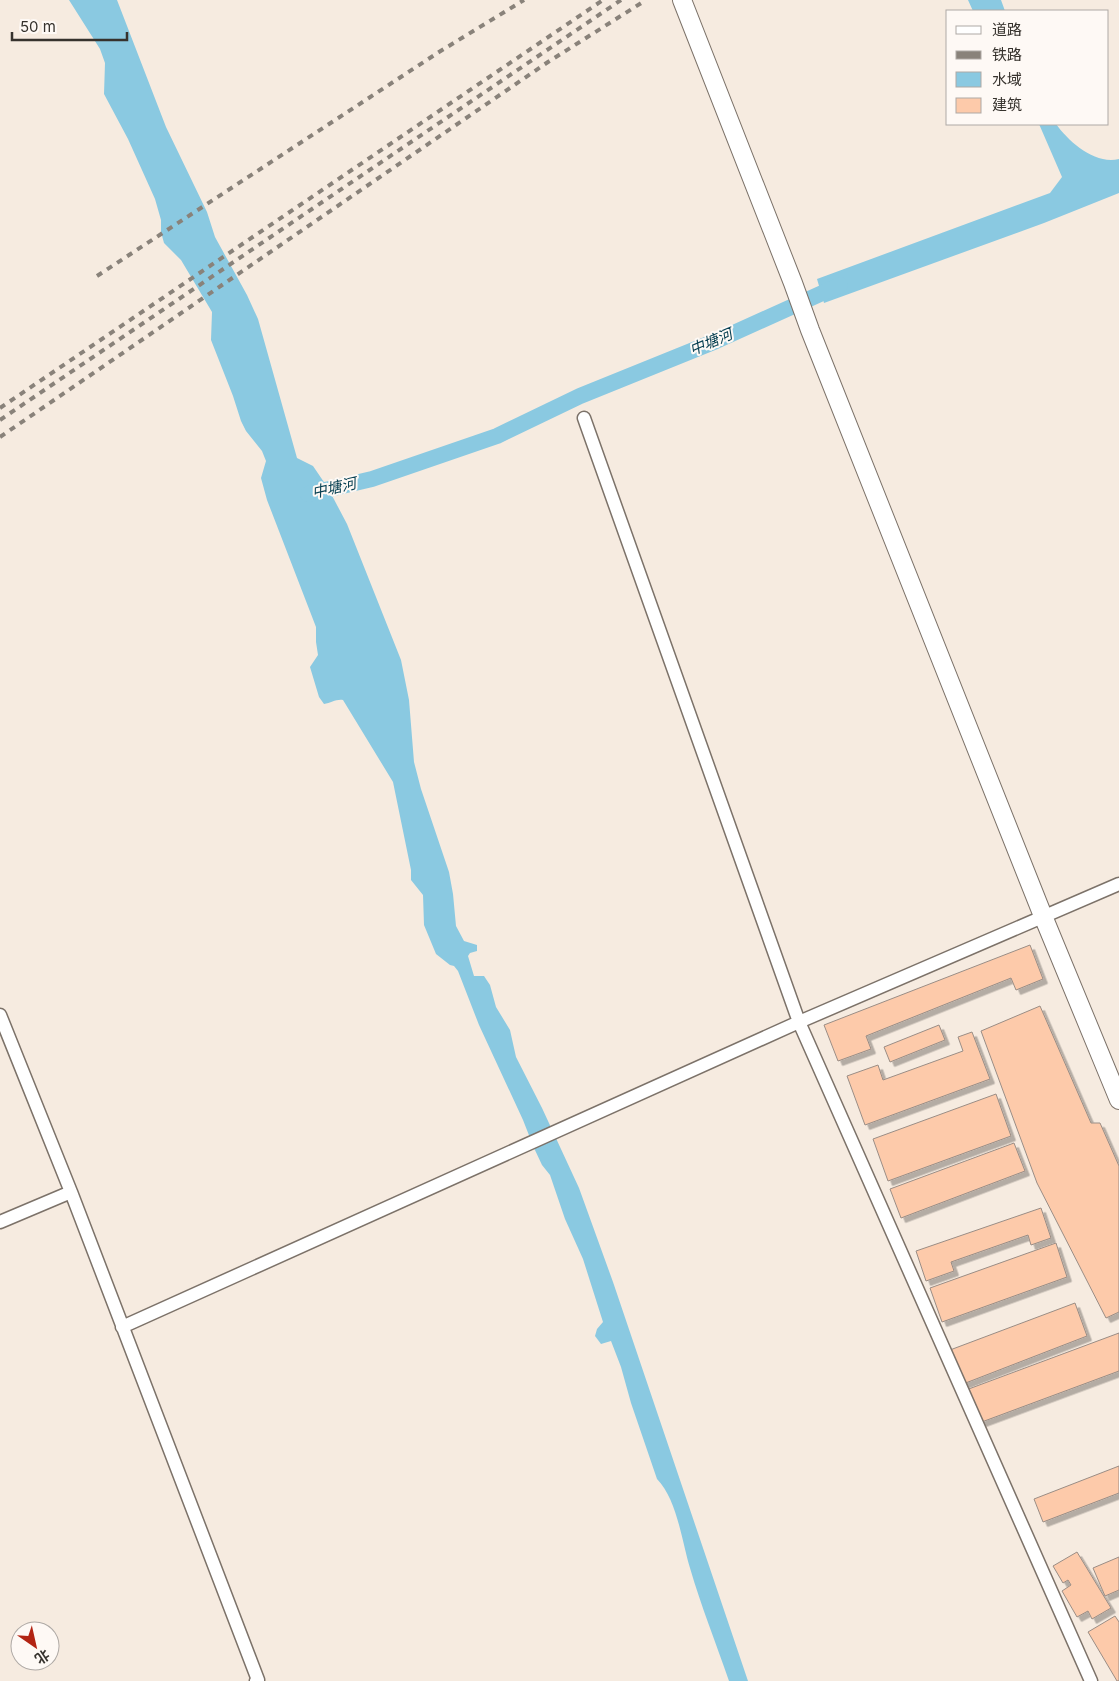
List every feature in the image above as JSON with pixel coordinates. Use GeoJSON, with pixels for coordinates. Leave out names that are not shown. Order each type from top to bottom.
{"type":"FeatureCollection","features":[{"type":"Feature","properties":{"kind":"main road"},"geometry":{"type":"LineString","coordinates":[[682,0],[810,330],[1043,916],[1119,1100]]}},
{"type":"Feature","properties":{"kind":"street"},"geometry":{"type":"LineString","coordinates":[[584,418],[799,1022],[1091,1681]]}},
{"type":"Feature","properties":{"kind":"street"},"geometry":{"type":"LineString","coordinates":[[122,1327],[799,1022],[1119,884]]}},
{"type":"Feature","properties":{"kind":"street"},"geometry":{"type":"LineString","coordinates":[[0,1015],[71,1192],[258,1680],[256,1681]]}},
{"type":"Feature","properties":{"kind":"street"},"geometry":{"type":"LineString","coordinates":[[0,1222],[71,1192]]}},
{"type":"Feature","properties":{"kind":"water"},"geometry":{"type":"Polygon","coordinates":[[[69,0],[117,0],[166,127],[207,212],[215,237],[258,319],[297,458],[313,466],[328,488],[347,524],[401,660],[409,700],[414,762],[421,789],[449,872],[456,926],[464,941],[477,945],[477,951],[470,953],[468,956],[474,976],[484,976],[490,985],[496,1007],[510,1030],[516,1057],[579,1188],[613,1282],[748,1681],[729,1681],[694,1582],[674,1509],[664,1488],[657,1479],[611,1341],[601,1344],[595,1336],[597,1329],[603,1322],[583,1259],[565,1219],[550,1175],[542,1165],[534,1148],[479,1025],[458,971],[454,966],[436,954],[424,925],[423,895],[411,880],[411,870],[393,782],[343,700],[324,704],[319,697],[310,667],[318,655],[316,627],[267,500],[261,478],[266,461],[262,451],[246,431],[241,421],[211,340],[212,312],[181,260],[164,243],[161,232],[161,220],[155,199],[128,139],[104,94],[105,63],[100,49],[69,0]]]}},
{"type":"Feature","properties":{"kind":"water"},"geometry":{"type":"Polygon","coordinates":[[[968,0],[1001,0],[1005,10],[973,10],[968,0]]]}},
{"type":"Feature","properties":{"kind":"water"},"geometry":{"type":"Polygon","coordinates":[[[1039,125],[1057,125],[1075,145],[1101,159],[1119,159],[1119,193],[1044,223],[824,303],[817,279],[1050,193],[1062,177],[1039,125]]]}},
{"type":"Feature","properties":{"kind":"building"},"geometry":{"type":"Polygon","coordinates":[[[1030,945],[1043,979],[1016,990],[1011,978],[866,1036],[871,1049],[838,1061],[824,1025],[1030,945]]]}},
{"type":"Feature","properties":{"kind":"building"},"geometry":{"type":"Polygon","coordinates":[[[1040,1006],[1091,1123],[1100,1123],[1119,1166],[1119,1312],[1106,1318],[1037,1183],[981,1031],[1040,1006]]]}},
{"type":"Feature","properties":{"kind":"building"},"geometry":{"type":"Polygon","coordinates":[[[939,1025],[945,1040],[890,1062],[884,1047],[939,1025]]]}},
{"type":"Feature","properties":{"kind":"building"},"geometry":{"type":"Polygon","coordinates":[[[972,1032],[990,1079],[865,1125],[847,1076],[878,1065],[883,1080],[963,1051],[958,1037],[972,1032]]]}},
{"type":"Feature","properties":{"kind":"building"},"geometry":{"type":"Polygon","coordinates":[[[996,1094],[1011,1136],[888,1181],[873,1139],[996,1094]]]}},
{"type":"Feature","properties":{"kind":"building"},"geometry":{"type":"Polygon","coordinates":[[[1014,1143],[1025,1171],[901,1218],[890,1189],[1014,1143]]]}},
{"type":"Feature","properties":{"kind":"building"},"geometry":{"type":"Polygon","coordinates":[[[1041,1208],[1051,1238],[1031,1245],[1028,1235],[951,1262],[954,1271],[926,1281],[916,1251],[1041,1208]]]}},
{"type":"Feature","properties":{"kind":"building"},"geometry":{"type":"Polygon","coordinates":[[[1056,1243],[1067,1277],[942,1322],[930,1288],[1056,1243]]]}},
{"type":"Feature","properties":{"kind":"building"},"geometry":{"type":"Polygon","coordinates":[[[1075,1303],[1087,1336],[963,1384],[950,1350],[1075,1303]]]}},
{"type":"Feature","properties":{"kind":"building"},"geometry":{"type":"Polygon","coordinates":[[[1119,1333],[1119,1371],[979,1423],[966,1390],[1119,1333]]]}},
{"type":"Feature","properties":{"kind":"building"},"geometry":{"type":"Polygon","coordinates":[[[1119,1466],[1119,1493],[1043,1522],[1034,1499],[1119,1466]]]}},
{"type":"Feature","properties":{"kind":"building"},"geometry":{"type":"Polygon","coordinates":[[[1077,1552],[1111,1608],[1092,1619],[1088,1611],[1077,1617],[1062,1591],[1071,1585],[1068,1580],[1063,1583],[1053,1566],[1077,1552]]]}},
{"type":"Feature","properties":{"kind":"building"},"geometry":{"type":"Polygon","coordinates":[[[1119,1557],[1119,1590],[1105,1596],[1093,1568],[1119,1557]]]}},
{"type":"Feature","properties":{"kind":"building"},"geometry":{"type":"Polygon","coordinates":[[[1115,1616],[1119,1622],[1119,1681],[1117,1681],[1088,1632],[1115,1616]]]}},
{"type":"Feature","properties":{"kind":"waterway","name":"中塘河"},"geometry":{"type":"LineString","coordinates":[[308,494],[372,479],[497,436],[580,396],[716,341],[840,285]]}},
{"type":"Feature","properties":{"kind":"railway"},"geometry":{"type":"LineString","coordinates":[[97,276],[439,52],[524,0]]}},
{"type":"Feature","properties":{"kind":"railway"},"geometry":{"type":"LineString","coordinates":[[0,408],[603,0]]}},
{"type":"Feature","properties":{"kind":"railway"},"geometry":{"type":"LineString","coordinates":[[0,420],[621,0]]}},
{"type":"Feature","properties":{"kind":"railway"},"geometry":{"type":"LineString","coordinates":[[0,437],[548,62],[646,0]]}}]}
